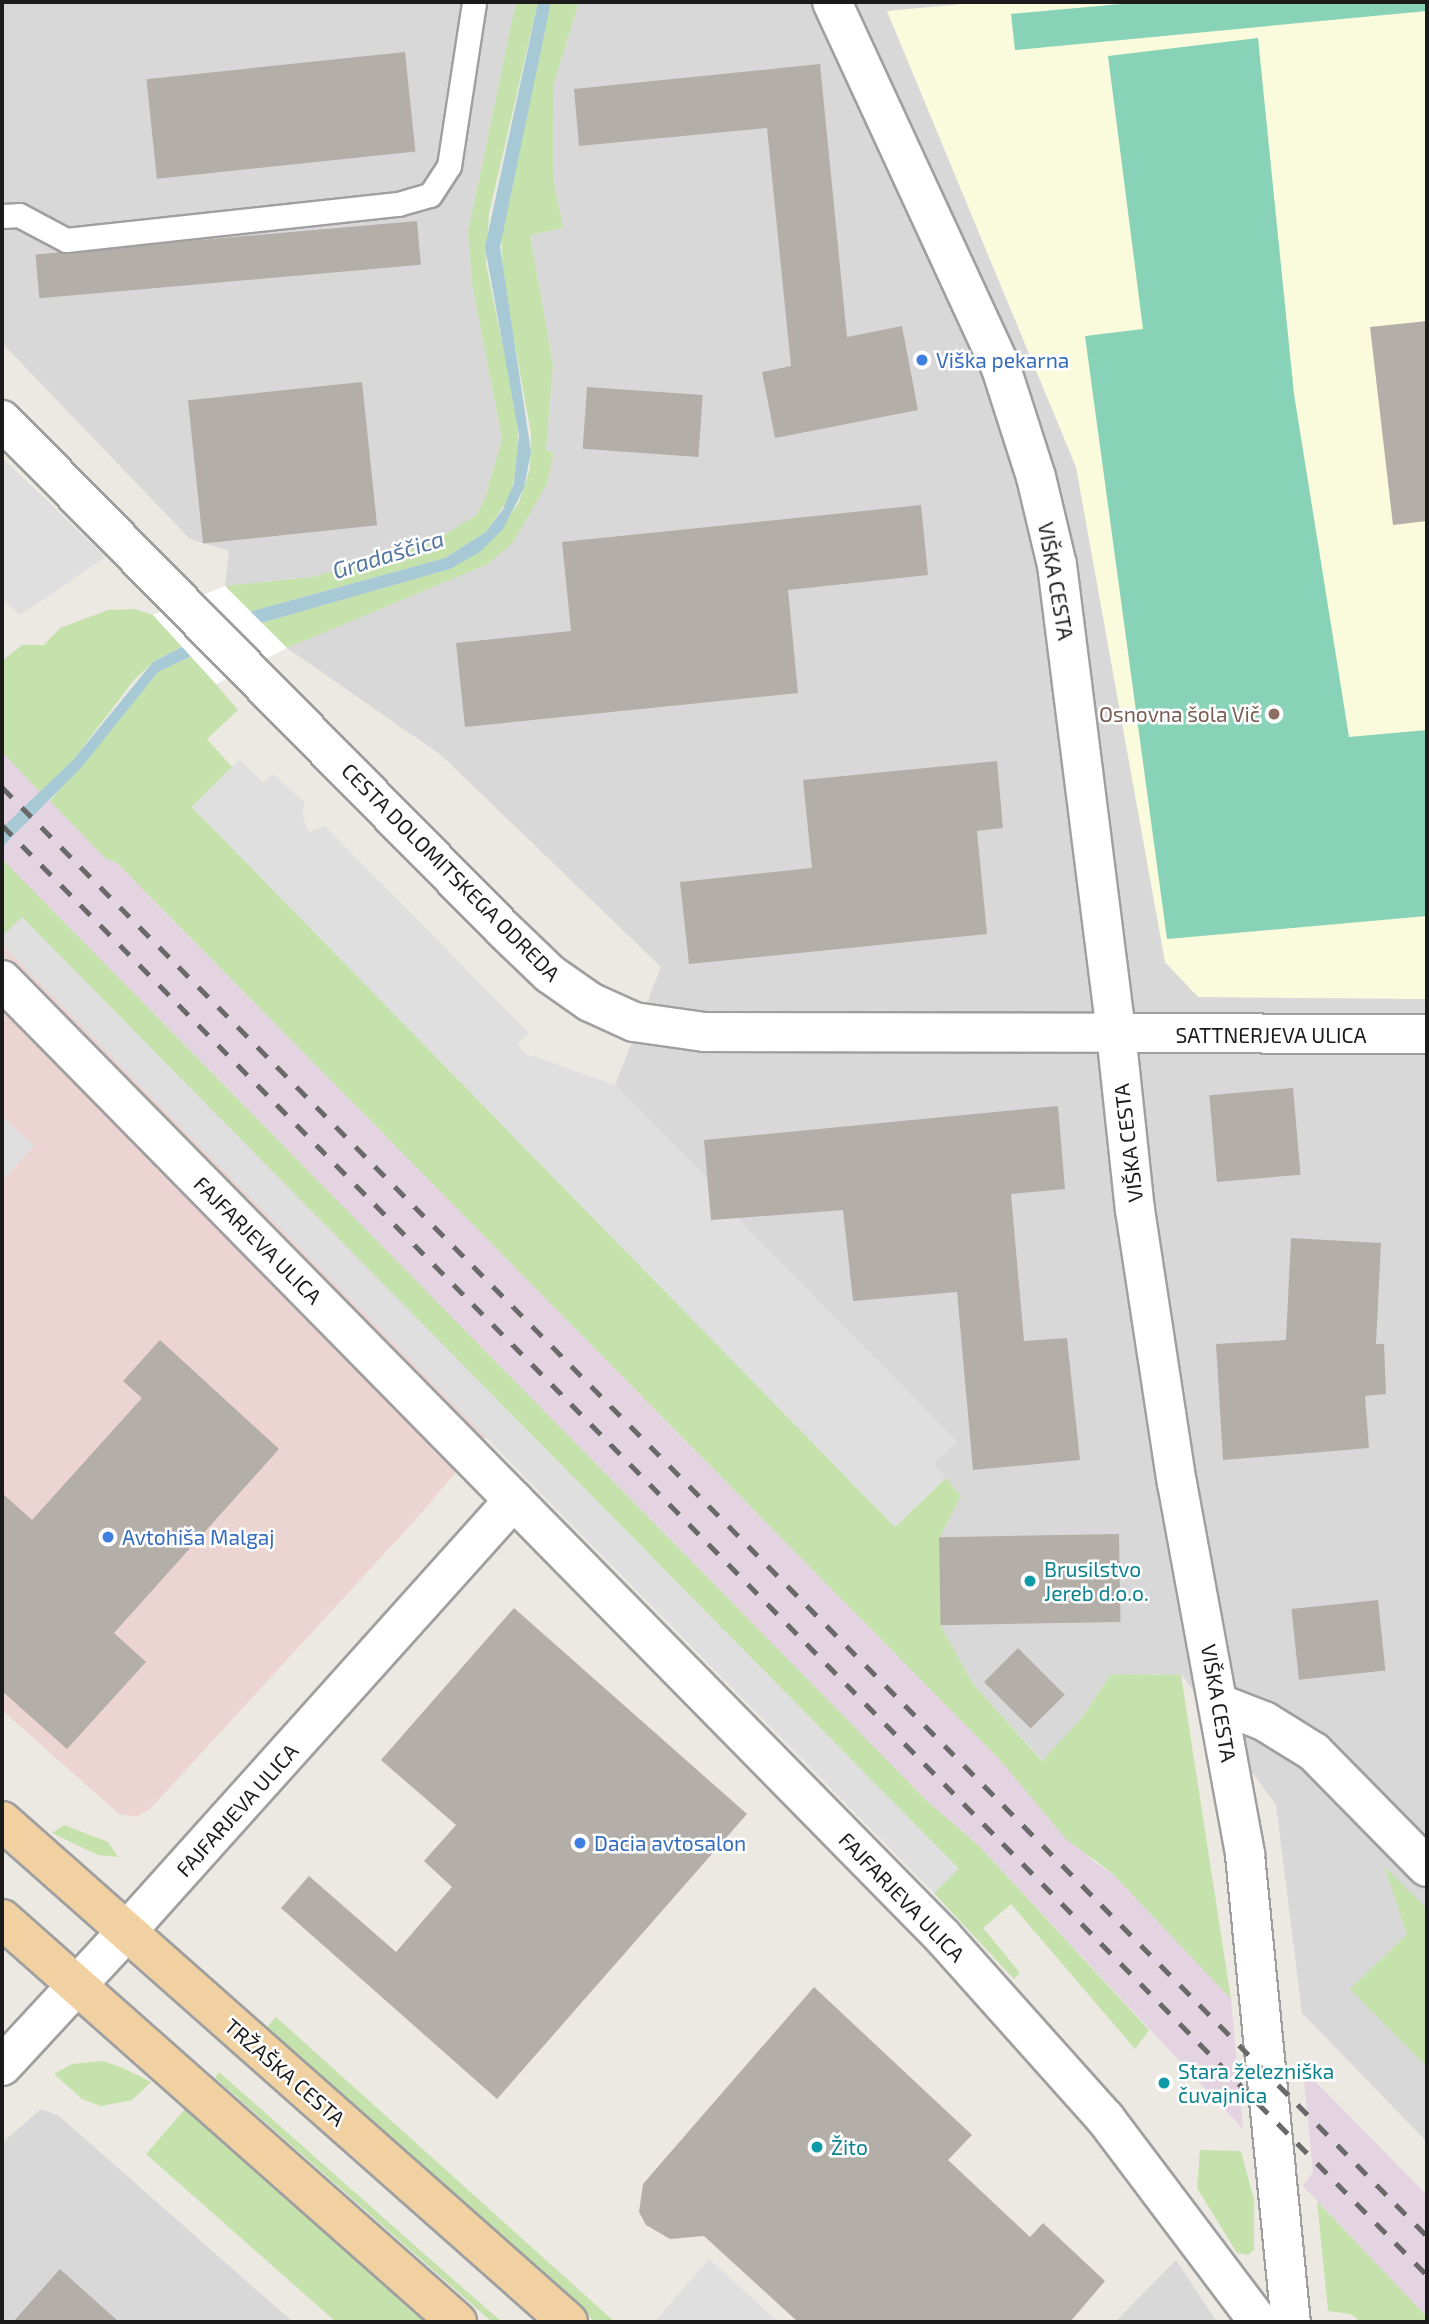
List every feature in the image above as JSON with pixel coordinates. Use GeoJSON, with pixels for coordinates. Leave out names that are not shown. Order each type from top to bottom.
{"type":"FeatureCollection","features":[{"type":"Feature","properties":{"kind":"main road","name":"TRŽAŠKA CESTA"},"geometry":{"type":"LineString","coordinates":[[2,1821],[568,2322]]}},
{"type":"Feature","properties":{"kind":"main road"},"geometry":{"type":"LineString","coordinates":[[2,1919],[457,2322]]}},
{"type":"Feature","properties":{"kind":"street","name":"VIŠKA CESTA"},"geometry":{"type":"LineString","coordinates":[[832,2],[1001,368],[1036,477],[1057,565],[1116,1034],[1135,1210],[1177,1483],[1220,1704],[1258,1952],[1292,2322]]}},
{"type":"Feature","properties":{"kind":"street","name":"CESTA DOLOMITSKEGA ODREDA"},"geometry":{"type":"LineString","coordinates":[[2,420],[531,957],[570,990],[611,1012],[657,1027],[716,1032],[1116,1034]]}},
{"type":"Feature","properties":{"kind":"street","name":"FAJFARJEVA ULICA"},"geometry":{"type":"LineString","coordinates":[[2,979],[514,1500],[1013,2014],[1164,2190],[1259,2322]]}},
{"type":"Feature","properties":{"kind":"street","name":"SATTNERJEVA ULICA"},"geometry":{"type":"LineString","coordinates":[[1116,1034],[1427,1034]]}},
{"type":"Feature","properties":{"kind":"street","name":"FAJFARJEVA ULICA"},"geometry":{"type":"LineString","coordinates":[[2,2066],[127,1931],[514,1500]]}},
{"type":"Feature","properties":{"kind":"street"},"geometry":{"type":"LineString","coordinates":[[1220,1704],[1264,1721],[1314,1752],[1427,1867]]}},
{"type":"Feature","properties":{"kind":"lane"},"geometry":{"type":"LineString","coordinates":[[2,216],[19,215],[66,240],[398,204],[430,195],[449,166],[474,2]]}},
{"type":"Feature","properties":{"kind":"shaded area"},"geometry":{"type":"Polygon","coordinates":[[[2,2],[516,2],[468,232],[472,283],[502,439],[485,499],[476,515],[428,545],[359,566],[312,577],[225,586],[229,551],[190,539],[2,343],[2,2]]]}},
{"type":"Feature","properties":{"kind":"shaded area"},"geometry":{"type":"Polygon","coordinates":[[[579,2],[1427,2],[1427,2142],[1302,2013],[1276,1805],[1182,1675],[1111,1674],[1081,1719],[1043,1761],[973,1684],[942,1628],[939,1539],[961,1496],[933,1464],[957,1442],[738,1219],[707,1179],[615,1085],[661,967],[441,755],[287,648],[488,564],[513,541],[547,484],[554,452],[546,450],[553,365],[530,235],[563,228],[553,177],[554,83],[579,2]]]}},
{"type":"Feature","properties":{"kind":"shaded area","name":"Osnovna šola Vič"},"geometry":{"type":"Polygon","coordinates":[[[984,2],[1427,2],[1427,999],[1198,997],[1165,962],[1076,467],[887,11],[984,2]]]}},
{"type":"Feature","properties":{"kind":"shaded area"},"geometry":{"type":"Polygon","coordinates":[[[2,458],[106,557],[20,615],[2,598],[2,458]]]}},
{"type":"Feature","properties":{"kind":"shaded area"},"geometry":{"type":"Polygon","coordinates":[[[2,752],[105,857],[117,863],[999,1759],[1094,1862],[1112,1873],[1203,1967],[1231,1999],[1243,2129],[978,1845],[927,1801],[2,859],[2,752]]]}},
{"type":"Feature","properties":{"kind":"shaded area"},"geometry":{"type":"Polygon","coordinates":[[[240,759],[263,783],[273,774],[305,803],[302,815],[309,832],[325,826],[529,1033],[518,1044],[524,1053],[615,1085],[707,1179],[738,1219],[957,1442],[934,1464],[946,1478],[895,1527],[192,807],[240,759]]]}},
{"type":"Feature","properties":{"kind":"shaded area"},"geometry":{"type":"Polygon","coordinates":[[[2,859],[523,1393],[416,1519],[150,1809],[136,1817],[119,1814],[2,1710],[2,859]]]}},
{"type":"Feature","properties":{"kind":"shaded area"},"geometry":{"type":"Polygon","coordinates":[[[22,917],[959,1869],[934,1893],[2,945],[2,937],[22,917]]]}},
{"type":"Feature","properties":{"kind":"shaded area"},"geometry":{"type":"Polygon","coordinates":[[[2,1116],[34,1146],[2,1181],[2,1116]]]}},
{"type":"Feature","properties":{"kind":"shaded area"},"geometry":{"type":"Polygon","coordinates":[[[1303,2069],[1427,2195],[1427,2317],[1303,2186],[1313,2172],[1303,2069]]]}},
{"type":"Feature","properties":{"kind":"shaded area"},"geometry":{"type":"Polygon","coordinates":[[[41,2109],[59,2116],[293,2322],[2,2322],[2,2143],[41,2109]]]}},
{"type":"Feature","properties":{"kind":"shaded area"},"geometry":{"type":"Polygon","coordinates":[[[709,2259],[778,2322],[654,2322],[709,2259]]]}},
{"type":"Feature","properties":{"kind":"shaded area"},"geometry":{"type":"Polygon","coordinates":[[[1176,2260],[1217,2322],[1115,2322],[1176,2260]]]}},
{"type":"Feature","properties":{"kind":"green space"},"geometry":{"type":"Polygon","coordinates":[[[516,2],[538,2],[489,214],[486,264],[518,420],[518,466],[509,498],[486,532],[445,558],[249,612],[225,586],[312,577],[428,545],[476,515],[485,499],[502,439],[472,283],[468,232],[516,2]]]}},
{"type":"Feature","properties":{"kind":"green space"},"geometry":{"type":"Polygon","coordinates":[[[551,2],[579,2],[554,83],[553,177],[563,228],[530,235],[553,365],[546,450],[554,452],[547,484],[513,542],[488,564],[287,648],[261,623],[450,569],[494,538],[519,502],[530,469],[531,434],[503,278],[501,231],[551,2]]]}},
{"type":"Feature","properties":{"kind":"green space"},"geometry":{"type":"Polygon","coordinates":[[[1143,2],[1427,2],[1427,11],[1015,50],[1011,14],[1143,2]]]}},
{"type":"Feature","properties":{"kind":"green space"},"geometry":{"type":"Polygon","coordinates":[[[1258,38],[1294,394],[1349,737],[1427,730],[1427,916],[1167,939],[1085,336],[1143,329],[1108,56],[1258,38]]]}},
{"type":"Feature","properties":{"kind":"green space"},"geometry":{"type":"Polygon","coordinates":[[[135,609],[153,615],[183,646],[153,662],[134,680],[73,760],[40,792],[2,752],[2,661],[22,645],[44,645],[60,628],[108,610],[135,609]]]}},
{"type":"Feature","properties":{"kind":"green space"},"geometry":{"type":"Polygon","coordinates":[[[192,656],[238,710],[207,739],[232,767],[192,807],[895,1527],[946,1478],[961,1496],[939,1539],[942,1628],[973,1684],[1042,1761],[1081,1719],[1111,1674],[1181,1675],[1231,1999],[1112,1873],[1066,1839],[999,1759],[117,863],[105,858],[50,801],[158,672],[192,656]]]}},
{"type":"Feature","properties":{"kind":"green space"},"geometry":{"type":"Polygon","coordinates":[[[2,859],[927,1801],[978,1845],[1149,2030],[1135,2049],[1011,1904],[983,1928],[1020,1973],[1014,1979],[934,1893],[958,1868],[22,917],[2,937],[2,859]]]}},
{"type":"Feature","properties":{"kind":"green space"},"geometry":{"type":"Polygon","coordinates":[[[64,1825],[108,1842],[118,1857],[98,1855],[52,1833],[64,1825]]]}},
{"type":"Feature","properties":{"kind":"green space"},"geometry":{"type":"Polygon","coordinates":[[[1384,1866],[1427,1909],[1427,2067],[1350,1989],[1407,1934],[1384,1866]]]}},
{"type":"Feature","properties":{"kind":"green space"},"geometry":{"type":"Polygon","coordinates":[[[276,2017],[615,2322],[595,2322],[267,2027],[276,2017]]]}},
{"type":"Feature","properties":{"kind":"green space"},"geometry":{"type":"Polygon","coordinates":[[[102,2061],[151,2082],[132,2100],[101,2106],[82,2099],[54,2074],[72,2064],[102,2061]]]}},
{"type":"Feature","properties":{"kind":"green space"},"geometry":{"type":"Polygon","coordinates":[[[219,2072],[502,2322],[492,2322],[215,2078],[219,2072]]]}},
{"type":"Feature","properties":{"kind":"green space"},"geometry":{"type":"Polygon","coordinates":[[[186,2108],[424,2322],[336,2322],[146,2154],[186,2108]]]}},
{"type":"Feature","properties":{"kind":"green space"},"geometry":{"type":"Polygon","coordinates":[[[1200,2150],[1241,2151],[1254,2200],[1254,2250],[1248,2255],[1237,2253],[1197,2188],[1200,2150]]]}},
{"type":"Feature","properties":{"kind":"green space"},"geometry":{"type":"Polygon","coordinates":[[[1317,2201],[1427,2317],[1427,2322],[1361,2322],[1351,2314],[1328,2311],[1317,2201]]]}},
{"type":"Feature","properties":{"kind":"water","name":"Gradaščica"},"geometry":{"type":"Polygon","coordinates":[[[538,2],[551,2],[500,247],[531,452],[524,488],[503,529],[480,552],[450,569],[261,623],[158,672],[81,768],[2,847],[2,828],[73,760],[153,662],[249,612],[445,558],[486,532],[503,509],[514,483],[519,435],[485,247],[538,2]]]}},
{"type":"Feature","properties":{"kind":"pier"},"geometry":{"type":"Polygon","coordinates":[[[225,586],[287,648],[216,684],[153,615],[225,586]]]}},
{"type":"Feature","properties":{"kind":"building"},"geometry":{"type":"Polygon","coordinates":[[[405,52],[415,151],[157,179],[146,79],[405,52]]]}},
{"type":"Feature","properties":{"kind":"building"},"geometry":{"type":"Polygon","coordinates":[[[820,64],[847,337],[902,326],[918,410],[775,438],[762,372],[791,366],[767,128],[579,146],[574,89],[820,64]]]}},
{"type":"Feature","properties":{"kind":"building"},"geometry":{"type":"Polygon","coordinates":[[[417,221],[421,265],[39,298],[35,254],[417,221]]]}},
{"type":"Feature","properties":{"kind":"building"},"geometry":{"type":"Polygon","coordinates":[[[1427,321],[1427,521],[1393,525],[1370,327],[1427,321]]]}},
{"type":"Feature","properties":{"kind":"building"},"geometry":{"type":"Polygon","coordinates":[[[362,382],[377,525],[203,544],[188,400],[362,382]]]}},
{"type":"Feature","properties":{"kind":"building"},"geometry":{"type":"Polygon","coordinates":[[[587,387],[703,395],[698,457],[583,449],[587,387]]]}},
{"type":"Feature","properties":{"kind":"building"},"geometry":{"type":"Polygon","coordinates":[[[921,505],[928,575],[788,590],[798,693],[465,727],[456,643],[571,631],[562,542],[921,505]]]}},
{"type":"Feature","properties":{"kind":"building"},"geometry":{"type":"Polygon","coordinates":[[[997,761],[1003,828],[977,831],[987,934],[689,964],[680,882],[812,868],[803,780],[997,761]]]}},
{"type":"Feature","properties":{"kind":"building"},"geometry":{"type":"Polygon","coordinates":[[[1293,1088],[1301,1175],[1217,1182],[1209,1095],[1293,1088]]]}},
{"type":"Feature","properties":{"kind":"building"},"geometry":{"type":"Polygon","coordinates":[[[1058,1106],[1065,1189],[1011,1194],[1024,1341],[1067,1338],[1080,1460],[973,1470],[957,1292],[853,1301],[843,1210],[711,1220],[704,1140],[1058,1106]]]}},
{"type":"Feature","properties":{"kind":"building"},"geometry":{"type":"Polygon","coordinates":[[[1291,1238],[1381,1243],[1376,1344],[1384,1344],[1386,1394],[1365,1396],[1369,1448],[1223,1460],[1216,1344],[1286,1340],[1291,1238]]]}},
{"type":"Feature","properties":{"kind":"building","name":"Avtohiša Malgaj"},"geometry":{"type":"Polygon","coordinates":[[[160,1340],[279,1449],[114,1633],[146,1662],[67,1749],[2,1691],[2,1493],[32,1520],[142,1398],[123,1381],[160,1340]]]}},
{"type":"Feature","properties":{"kind":"building","name":"Brusilstvo Jereb d.o.o."},"geometry":{"type":"Polygon","coordinates":[[[1119,1534],[1121,1622],[941,1625],[939,1537],[1119,1534]]]}},
{"type":"Feature","properties":{"kind":"building"},"geometry":{"type":"Polygon","coordinates":[[[1378,1600],[1385,1671],[1299,1680],[1291,1609],[1378,1600]]]}},
{"type":"Feature","properties":{"kind":"building","name":"Dacia avtosalon"},"geometry":{"type":"Polygon","coordinates":[[[514,1608],[747,1814],[497,2099],[281,1908],[309,1876],[396,1952],[452,1887],[424,1861],[456,1825],[381,1760],[514,1608]]]}},
{"type":"Feature","properties":{"kind":"building"},"geometry":{"type":"Polygon","coordinates":[[[1018,1648],[1065,1695],[1031,1729],[984,1682],[1018,1648]]]}},
{"type":"Feature","properties":{"kind":"building","name":"Žito"},"geometry":{"type":"Polygon","coordinates":[[[814,1987],[972,2135],[948,2160],[1030,2237],[1043,2223],[1105,2281],[1070,2322],[798,2322],[704,2236],[670,2239],[646,2225],[639,2212],[643,2184],[814,1987]]]}},
{"type":"Feature","properties":{"kind":"building"},"geometry":{"type":"Polygon","coordinates":[[[60,2269],[119,2322],[13,2322],[60,2269]]]}},
{"type":"Feature","properties":{"kind":"railway"},"geometry":{"type":"LineString","coordinates":[[2,787],[1427,2236]]}},
{"type":"Feature","properties":{"kind":"railway"},"geometry":{"type":"LineString","coordinates":[[2,825],[1427,2275]]}},
{"type":"Feature","properties":{"kind":"place","name":"Viška pekarna"},"geometry":{"type":"Point","coordinates":[922,360]}},
{"type":"Feature","properties":{"kind":"place","name":"Osnovna šola Vič"},"geometry":{"type":"Point","coordinates":[1274,714]}},
{"type":"Feature","properties":{"kind":"place","name":"Avtohiša Malgaj"},"geometry":{"type":"Point","coordinates":[108,1537]}},
{"type":"Feature","properties":{"kind":"place","name":"Brusilstvo Jereb d.o.o."},"geometry":{"type":"Point","coordinates":[1030,1581]}},
{"type":"Feature","properties":{"kind":"place","name":"Dacia avtosalon"},"geometry":{"type":"Point","coordinates":[580,1843]}},
{"type":"Feature","properties":{"kind":"place","name":"Stara železniška čuvajnica"},"geometry":{"type":"Point","coordinates":[1164,2083]}},
{"type":"Feature","properties":{"kind":"place","name":"Žito"},"geometry":{"type":"Point","coordinates":[817,2147]}}]}
